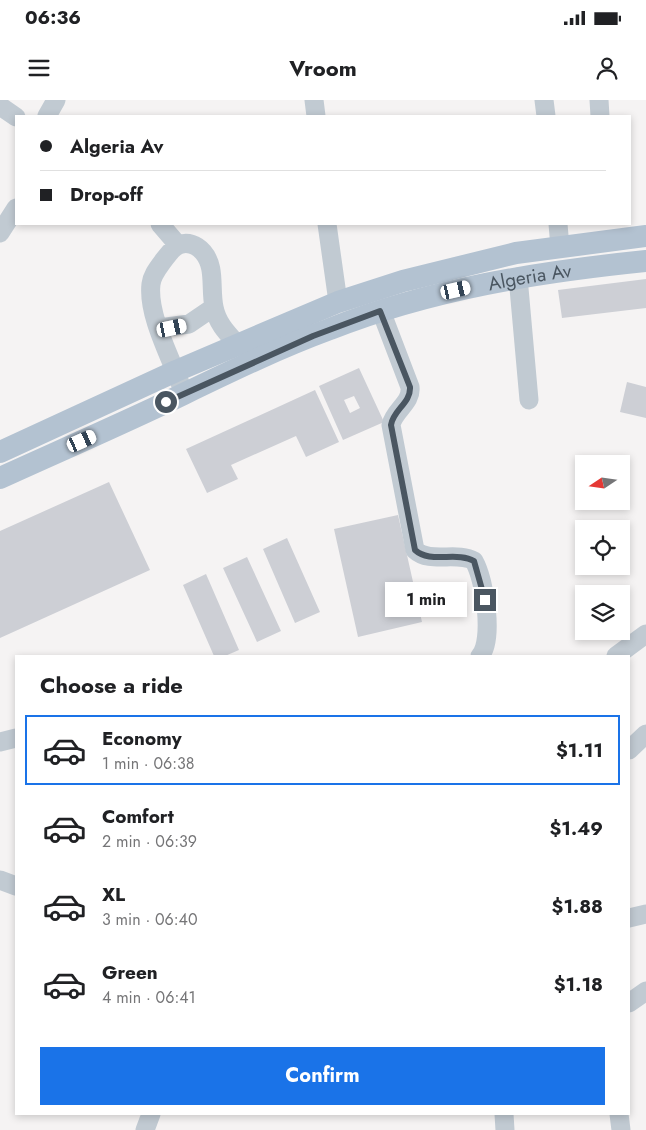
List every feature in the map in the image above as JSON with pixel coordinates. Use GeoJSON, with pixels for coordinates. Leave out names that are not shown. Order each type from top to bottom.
{"type":"FeatureCollection","features":[{"type":"Feature","properties":{"kind":"main road","name":"Algeria Av"},"geometry":{"type":"LineString","coordinates":[[0,452],[176,371],[338,302],[403,281],[485,260],[560,246],[646,236]]}},
{"type":"Feature","properties":{"kind":"main road","name":"Algeria Av"},"geometry":{"type":"LineString","coordinates":[[0,478],[330,328],[380,311],[518,277],[646,261]]}},
{"type":"Feature","properties":{"kind":"street"},"geometry":{"type":"LineString","coordinates":[[48,115],[56,100]]}},
{"type":"Feature","properties":{"kind":"street"},"geometry":{"type":"LineString","coordinates":[[314,100],[316,115]]}},
{"type":"Feature","properties":{"kind":"street"},"geometry":{"type":"LineString","coordinates":[[544,100],[546,115]]}},
{"type":"Feature","properties":{"kind":"street"},"geometry":{"type":"LineString","coordinates":[[599,100],[600,115]]}},
{"type":"Feature","properties":{"kind":"street"},"geometry":{"type":"LineString","coordinates":[[0,106],[15,116]]}},
{"type":"Feature","properties":{"kind":"street"},"geometry":{"type":"LineString","coordinates":[[0,233],[15,210]]}},
{"type":"Feature","properties":{"kind":"street"},"geometry":{"type":"LineString","coordinates":[[161,225],[178,245]]}},
{"type":"Feature","properties":{"kind":"street"},"geometry":{"type":"LineString","coordinates":[[327,225],[338,302]]}},
{"type":"Feature","properties":{"kind":"street"},"geometry":{"type":"LineString","coordinates":[[558,225],[560,246]]}},
{"type":"Feature","properties":{"kind":"street"},"geometry":{"type":"LineString","coordinates":[[184,394],[159,328],[151,300],[151,284],[155,273],[168,254],[178,245],[189,243],[202,250],[207,257],[211,266],[214,307],[222,329],[238,345]]}},
{"type":"Feature","properties":{"kind":"street"},"geometry":{"type":"LineString","coordinates":[[518,277],[530,400]]}},
{"type":"Feature","properties":{"kind":"street"},"geometry":{"type":"LineString","coordinates":[[159,328],[189,324],[214,307]]}},
{"type":"Feature","properties":{"kind":"street"},"geometry":{"type":"LineString","coordinates":[[380,311],[410,387],[410,397],[394,417],[391,425],[415,550],[422,555],[468,557],[474,561],[486,609],[486,645],[481,655]]}},
{"type":"Feature","properties":{"kind":"street"},"geometry":{"type":"LineString","coordinates":[[617,655],[646,634]]}},
{"type":"Feature","properties":{"kind":"street"},"geometry":{"type":"LineString","coordinates":[[630,749],[646,734]]}},
{"type":"Feature","properties":{"kind":"street"},"geometry":{"type":"LineString","coordinates":[[0,742],[15,738]]}},
{"type":"Feature","properties":{"kind":"street"},"geometry":{"type":"LineString","coordinates":[[0,880],[15,886]]}},
{"type":"Feature","properties":{"kind":"street"},"geometry":{"type":"LineString","coordinates":[[630,918],[646,914]]}},
{"type":"Feature","properties":{"kind":"street"},"geometry":{"type":"LineString","coordinates":[[630,1002],[646,991]]}},
{"type":"Feature","properties":{"kind":"street"},"geometry":{"type":"LineString","coordinates":[[145,1130],[151,1115]]}},
{"type":"Feature","properties":{"kind":"street"},"geometry":{"type":"LineString","coordinates":[[504,1115],[505,1130]]}},
{"type":"Feature","properties":{"kind":"street"},"geometry":{"type":"LineString","coordinates":[[619,1115],[621,1130]]}},
{"type":"Feature","properties":{"kind":"building"},"geometry":{"type":"Polygon","coordinates":[[[646,279],[646,308],[562,318],[558,290],[646,279]]]}},
{"type":"Feature","properties":{"kind":"building"},"geometry":{"type":"Polygon","coordinates":[[[359,368],[384,422],[343,440],[319,386],[359,368]],[[354,396],[344,400],[350,413],[360,408],[354,396]]]}},
{"type":"Feature","properties":{"kind":"building"},"geometry":{"type":"Polygon","coordinates":[[[627,382],[646,387],[646,418],[620,412],[627,382]]]}},
{"type":"Feature","properties":{"kind":"building"},"geometry":{"type":"Polygon","coordinates":[[[315,390],[339,442],[306,457],[296,436],[231,465],[238,479],[207,493],[186,449],[315,390]]]}},
{"type":"Feature","properties":{"kind":"building"},"geometry":{"type":"Polygon","coordinates":[[[109,482],[150,570],[0,638],[0,531],[109,482]]]}},
{"type":"Feature","properties":{"kind":"building"},"geometry":{"type":"Polygon","coordinates":[[[398,515],[422,622],[358,637],[334,529],[398,515]]]}},
{"type":"Feature","properties":{"kind":"building"},"geometry":{"type":"Polygon","coordinates":[[[287,538],[320,612],[295,623],[263,549],[287,538]]]}},
{"type":"Feature","properties":{"kind":"building"},"geometry":{"type":"Polygon","coordinates":[[[247,557],[281,631],[257,642],[223,568],[247,557]]]}},
{"type":"Feature","properties":{"kind":"building"},"geometry":{"type":"Polygon","coordinates":[[[206,574],[239,650],[227,655],[214,655],[183,585],[206,574]]]}},
{"type":"Feature","properties":{"kind":"route"},"geometry":{"type":"LineString","coordinates":[[166,402],[330,328],[380,311],[410,387],[410,397],[394,417],[391,425],[415,550],[422,555],[468,557],[474,561],[477,566],[485,600]]}}]}
